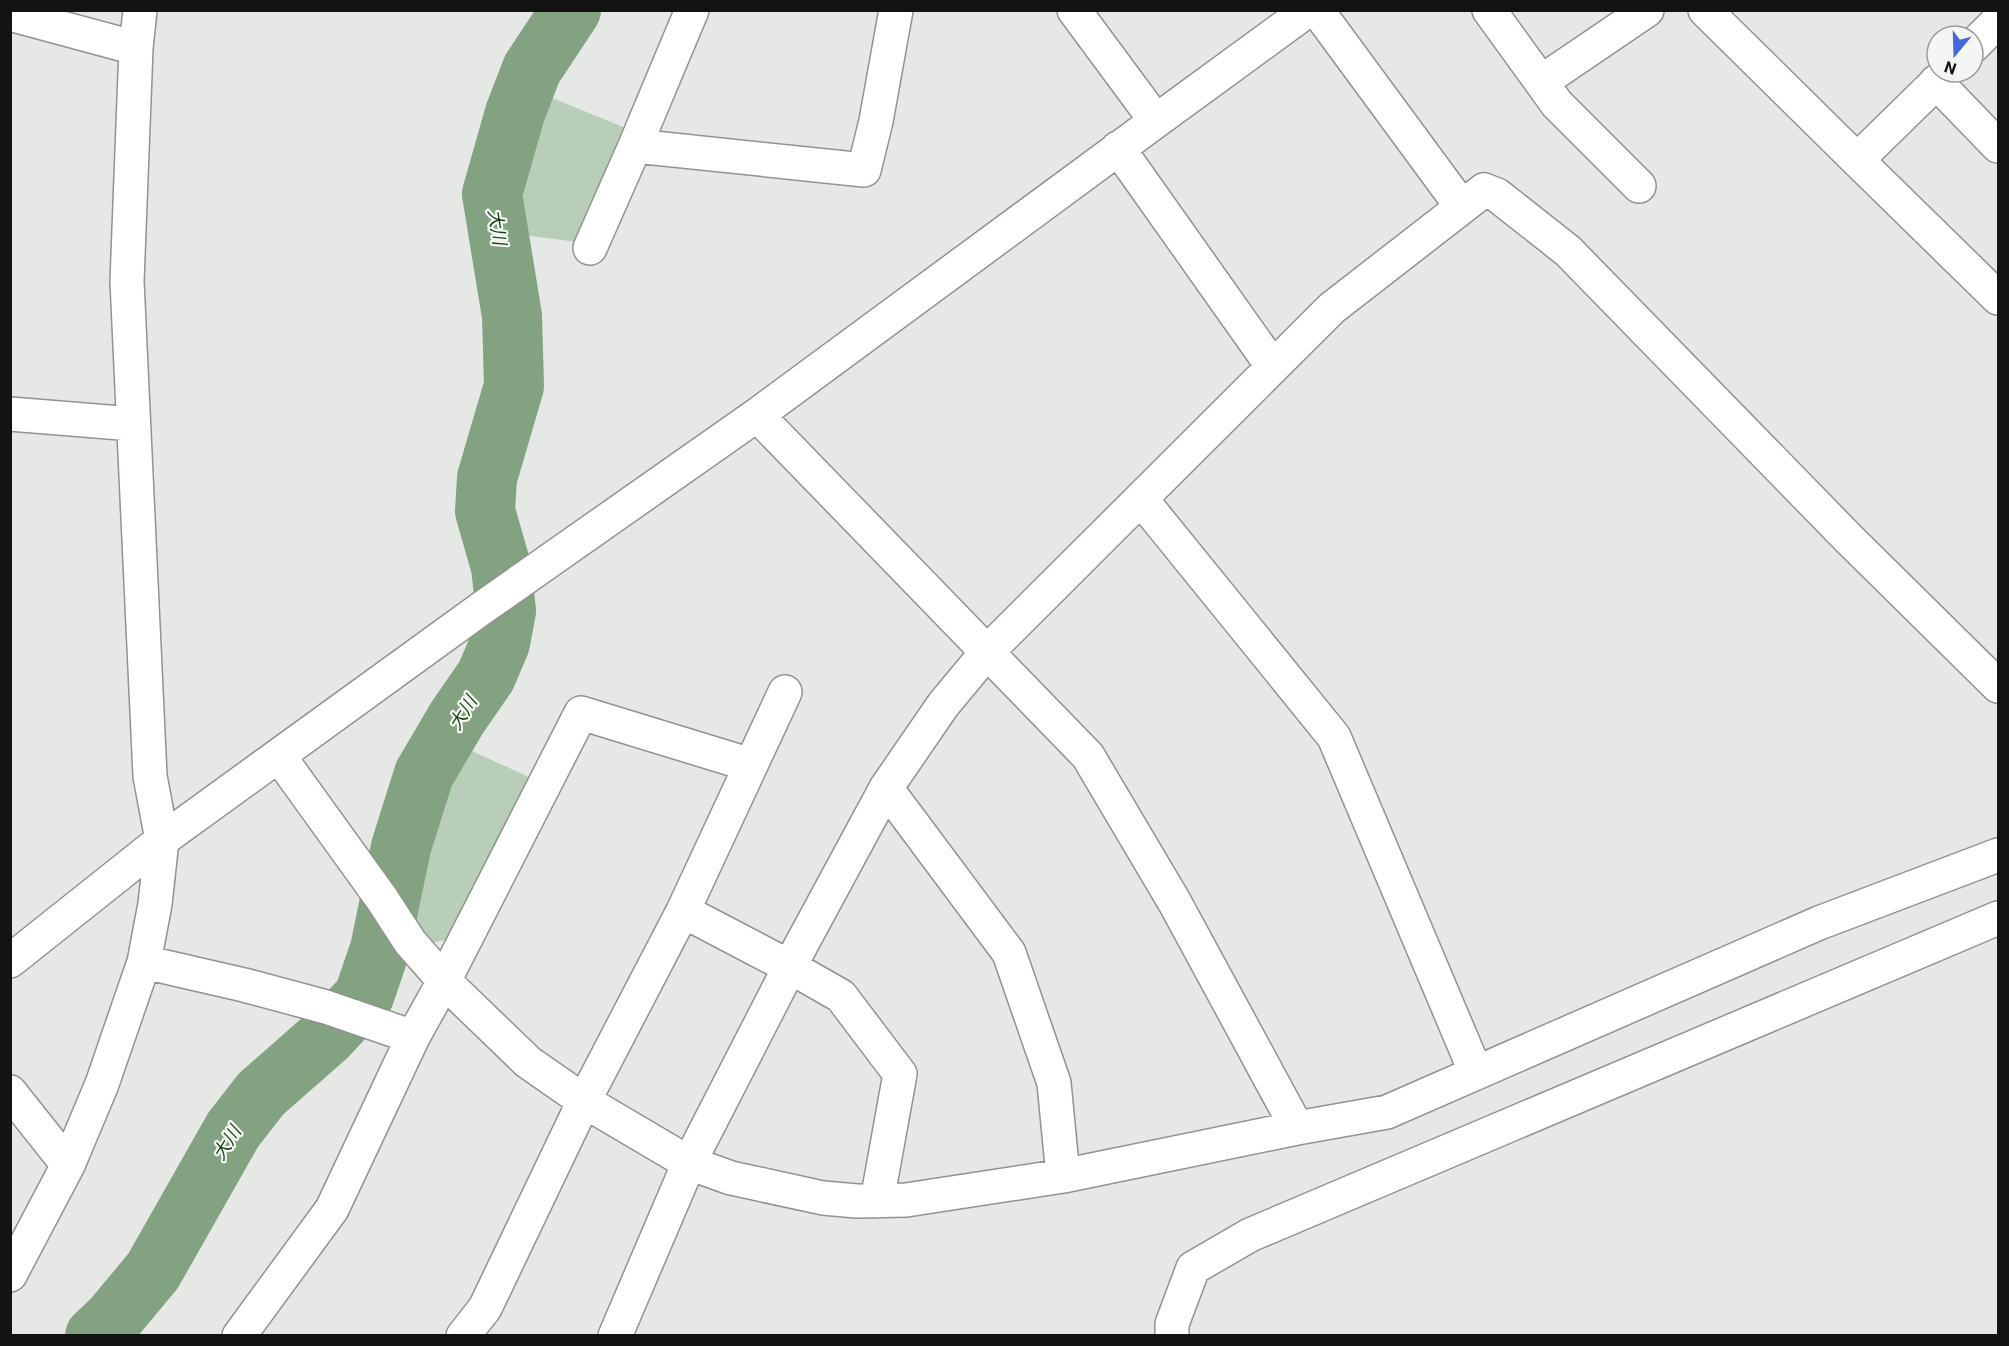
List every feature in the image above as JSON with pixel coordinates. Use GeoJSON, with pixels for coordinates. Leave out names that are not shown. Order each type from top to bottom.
{"type":"FeatureCollection","features":[{"type":"Feature","properties":{"kind":"street"},"geometry":{"type":"LineString","coordinates":[[10,1275],[68,1165],[102,1084],[144,962],[155,904],[162,840],[150,776],[127,281],[136,48],[140,10]]}},
{"type":"Feature","properties":{"kind":"street"},"geometry":{"type":"LineString","coordinates":[[590,248],[692,10]]}},
{"type":"Feature","properties":{"kind":"street"},"geometry":{"type":"LineString","coordinates":[[635,146],[864,170],[876,121],[896,10]]}},
{"type":"Feature","properties":{"kind":"street"},"geometry":{"type":"LineString","coordinates":[[1074,10],[1155,121]]}},
{"type":"Feature","properties":{"kind":"street"},"geometry":{"type":"LineString","coordinates":[[10,961],[162,840],[482,608],[757,415],[1308,10]]}},
{"type":"Feature","properties":{"kind":"street"},"geometry":{"type":"LineString","coordinates":[[1317,10],[1462,207]]}},
{"type":"Feature","properties":{"kind":"street"},"geometry":{"type":"LineString","coordinates":[[1489,10],[1557,104],[1639,186]]}},
{"type":"Feature","properties":{"kind":"street"},"geometry":{"type":"LineString","coordinates":[[1541,82],[1647,10]]}},
{"type":"Feature","properties":{"kind":"street"},"geometry":{"type":"LineString","coordinates":[[1706,10],[1998,298]]}},
{"type":"Feature","properties":{"kind":"street"},"geometry":{"type":"LineString","coordinates":[[10,14],[136,48]]}},
{"type":"Feature","properties":{"kind":"street"},"geometry":{"type":"LineString","coordinates":[[1985,34],[1998,21]]}},
{"type":"Feature","properties":{"kind":"street"},"geometry":{"type":"LineString","coordinates":[[1857,160],[1934,84]]}},
{"type":"Feature","properties":{"kind":"street"},"geometry":{"type":"LineString","coordinates":[[1947,84],[1998,146]]}},
{"type":"Feature","properties":{"kind":"street"},"geometry":{"type":"LineString","coordinates":[[1118,148],[1273,367]]}},
{"type":"Feature","properties":{"kind":"street"},"geometry":{"type":"LineString","coordinates":[[615,1335],[689,1163],[790,967],[886,788],[943,705],[987,652],[1332,308],[1484,190],[1497,195],[1568,251],[1848,538],[1998,686]]}},
{"type":"Feature","properties":{"kind":"street"},"geometry":{"type":"LineString","coordinates":[[10,414],[133,424]]}},
{"type":"Feature","properties":{"kind":"street"},"geometry":{"type":"LineString","coordinates":[[757,415],[1088,756],[1175,903],[1297,1128]]}},
{"type":"Feature","properties":{"kind":"street"},"geometry":{"type":"LineString","coordinates":[[1141,499],[1334,737],[1476,1073]]}},
{"type":"Feature","properties":{"kind":"street"},"geometry":{"type":"LineString","coordinates":[[463,1335],[485,1308],[584,1101],[682,911],[785,692]]}},
{"type":"Feature","properties":{"kind":"street"},"geometry":{"type":"LineString","coordinates":[[239,1335],[332,1209],[400,1033],[444,981],[581,713],[751,765]]}},
{"type":"Feature","properties":{"kind":"street"},"geometry":{"type":"LineString","coordinates":[[279,756],[382,899],[410,942],[444,981],[528,1062],[584,1101],[689,1163],[731,1178],[823,1198],[906,1200],[1064,1176],[1387,1112],[1819,923],[1998,855]]}},
{"type":"Feature","properties":{"kind":"street"},"geometry":{"type":"LineString","coordinates":[[886,788],[1009,953],[1054,1083],[1064,1176]]}},
{"type":"Feature","properties":{"kind":"street"},"geometry":{"type":"LineString","coordinates":[[682,911],[841,996],[900,1074],[878,1201]]}},
{"type":"Feature","properties":{"kind":"street"},"geometry":{"type":"LineString","coordinates":[[1172,1335],[1172,1324],[1193,1268],[1250,1235],[1998,918]]}},
{"type":"Feature","properties":{"kind":"street"},"geometry":{"type":"LineString","coordinates":[[144,962],[326,1007],[400,1033]]}},
{"type":"Feature","properties":{"kind":"street"},"geometry":{"type":"LineString","coordinates":[[10,1092],[68,1165]]}},
{"type":"Feature","properties":{"kind":"green space"},"geometry":{"type":"Polygon","coordinates":[[[540,93],[633,131],[577,242],[508,233],[508,200],[540,93]]]}},
{"type":"Feature","properties":{"kind":"green space"},"geometry":{"type":"Polygon","coordinates":[[[450,741],[540,782],[460,936],[432,943],[396,901],[429,777],[450,741]]]}},
{"type":"Feature","properties":{"kind":"waterway","name":"大川"},"geometry":{"type":"LineString","coordinates":[[95,1336],[113,1319],[153,1271],[233,1130],[261,1094],[327,1036],[364,996],[380,949],[401,847],[424,774],[457,718],[486,676],[500,643],[506,611],[501,567],[485,511],[487,478],[514,386],[512,316],[492,194],[515,113],[532,69],[571,10]]}}]}
